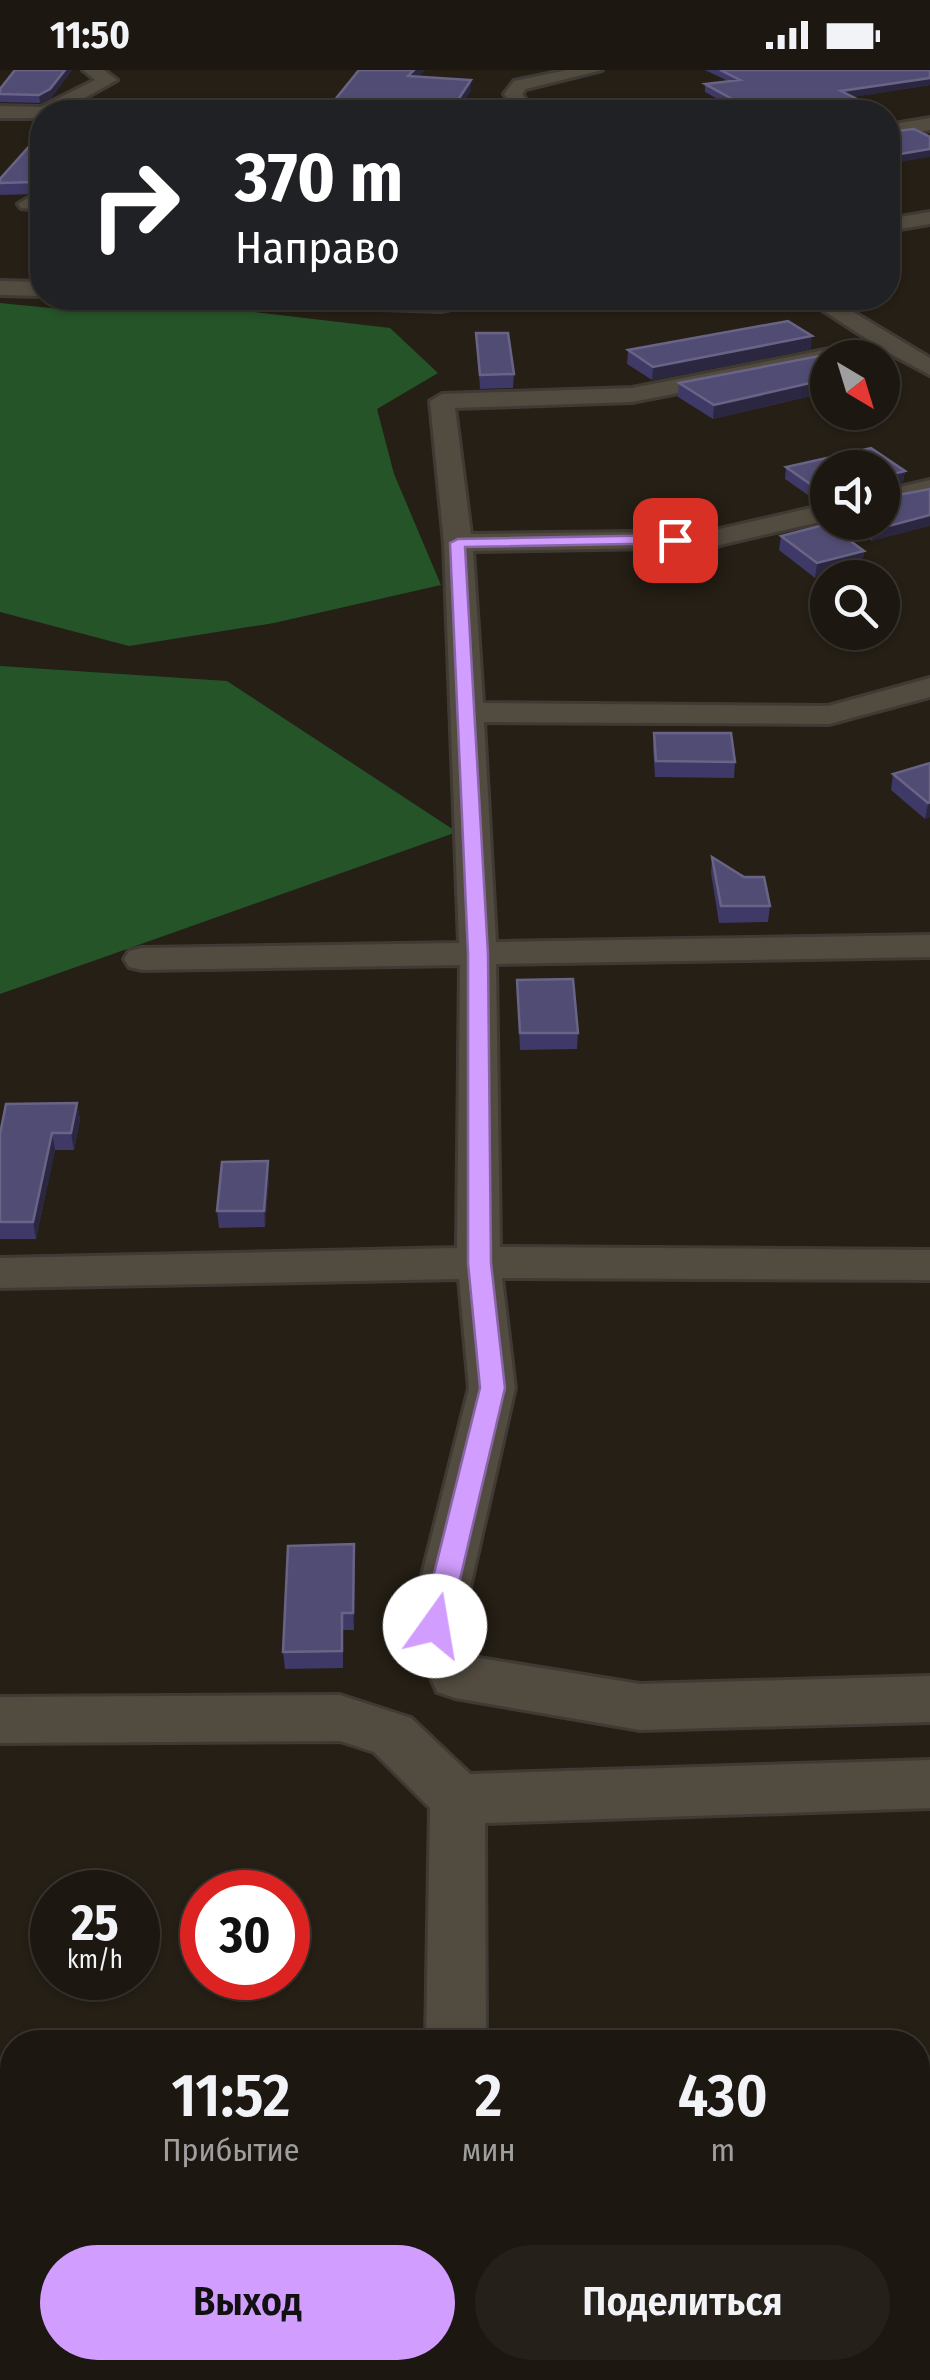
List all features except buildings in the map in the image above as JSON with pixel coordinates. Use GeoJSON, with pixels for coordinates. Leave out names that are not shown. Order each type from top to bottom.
{"type":"FeatureCollection","features":[{"type":"Feature","properties":{"kind":"street"},"geometry":{"type":"LineString","coordinates":[[69,100],[108,80],[92,70]]}},
{"type":"Feature","properties":{"kind":"street"},"geometry":{"type":"LineString","coordinates":[[495,75],[520,85],[593,70]]}},
{"type":"Feature","properties":{"kind":"street"},"geometry":{"type":"LineString","coordinates":[[514,100],[512,94],[520,85]]}},
{"type":"Feature","properties":{"kind":"street"},"geometry":{"type":"LineString","coordinates":[[0,112],[30,113]]}},
{"type":"Feature","properties":{"kind":"street"},"geometry":{"type":"LineString","coordinates":[[900,128],[930,124]]}},
{"type":"Feature","properties":{"kind":"street"},"geometry":{"type":"LineString","coordinates":[[900,223],[930,218]]}},
{"type":"Feature","properties":{"kind":"street"},"geometry":{"type":"LineString","coordinates":[[0,288],[30,289]]}},
{"type":"Feature","properties":{"kind":"street"},"geometry":{"type":"LineString","coordinates":[[834,310],[880,340]]}},
{"type":"Feature","properties":{"kind":"street"},"geometry":{"type":"LineString","coordinates":[[900,351],[926,363]]}},
{"type":"Feature","properties":{"kind":"street"},"geometry":{"type":"LineString","coordinates":[[810,361],[632,396],[442,401],[458,543],[468,712],[478,954],[480,1263],[492,1388],[435,1626],[456,1676],[640,1706],[930,1700]]}},
{"type":"Feature","properties":{"kind":"street"},"geometry":{"type":"LineString","coordinates":[[900,495],[930,488]]}},
{"type":"Feature","properties":{"kind":"street"},"geometry":{"type":"LineString","coordinates":[[458,543],[712,539],[810,516]]}},
{"type":"Feature","properties":{"kind":"street"},"geometry":{"type":"LineString","coordinates":[[468,712],[829,715],[924,694]]}},
{"type":"Feature","properties":{"kind":"street"},"geometry":{"type":"LineString","coordinates":[[142,959],[930,946]]}},
{"type":"Feature","properties":{"kind":"street"},"geometry":{"type":"LineString","coordinates":[[0,1273],[480,1263],[930,1265]]}},
{"type":"Feature","properties":{"kind":"street"},"geometry":{"type":"LineString","coordinates":[[0,1720],[340,1718],[392,1734],[458,1799],[456,2030]]}},
{"type":"Feature","properties":{"kind":"street"},"geometry":{"type":"LineString","coordinates":[[458,1799],[930,1784]]}},
{"type":"Feature","properties":{"kind":"green space"},"geometry":{"type":"Polygon","coordinates":[[[0,303],[30,306],[30,310],[238,310],[390,328],[438,373],[377,409],[394,474],[441,585],[274,623],[129,646],[0,612],[0,303]]]}},
{"type":"Feature","properties":{"kind":"green space"},"geometry":{"type":"Polygon","coordinates":[[[0,666],[227,681],[457,832],[0,994],[0,666]]]}},
{"type":"Feature","properties":{"kind":"route"},"geometry":{"type":"LineString","coordinates":[[435,1626],[492,1388],[480,1263],[478,954],[458,543],[675,540]]}}]}
